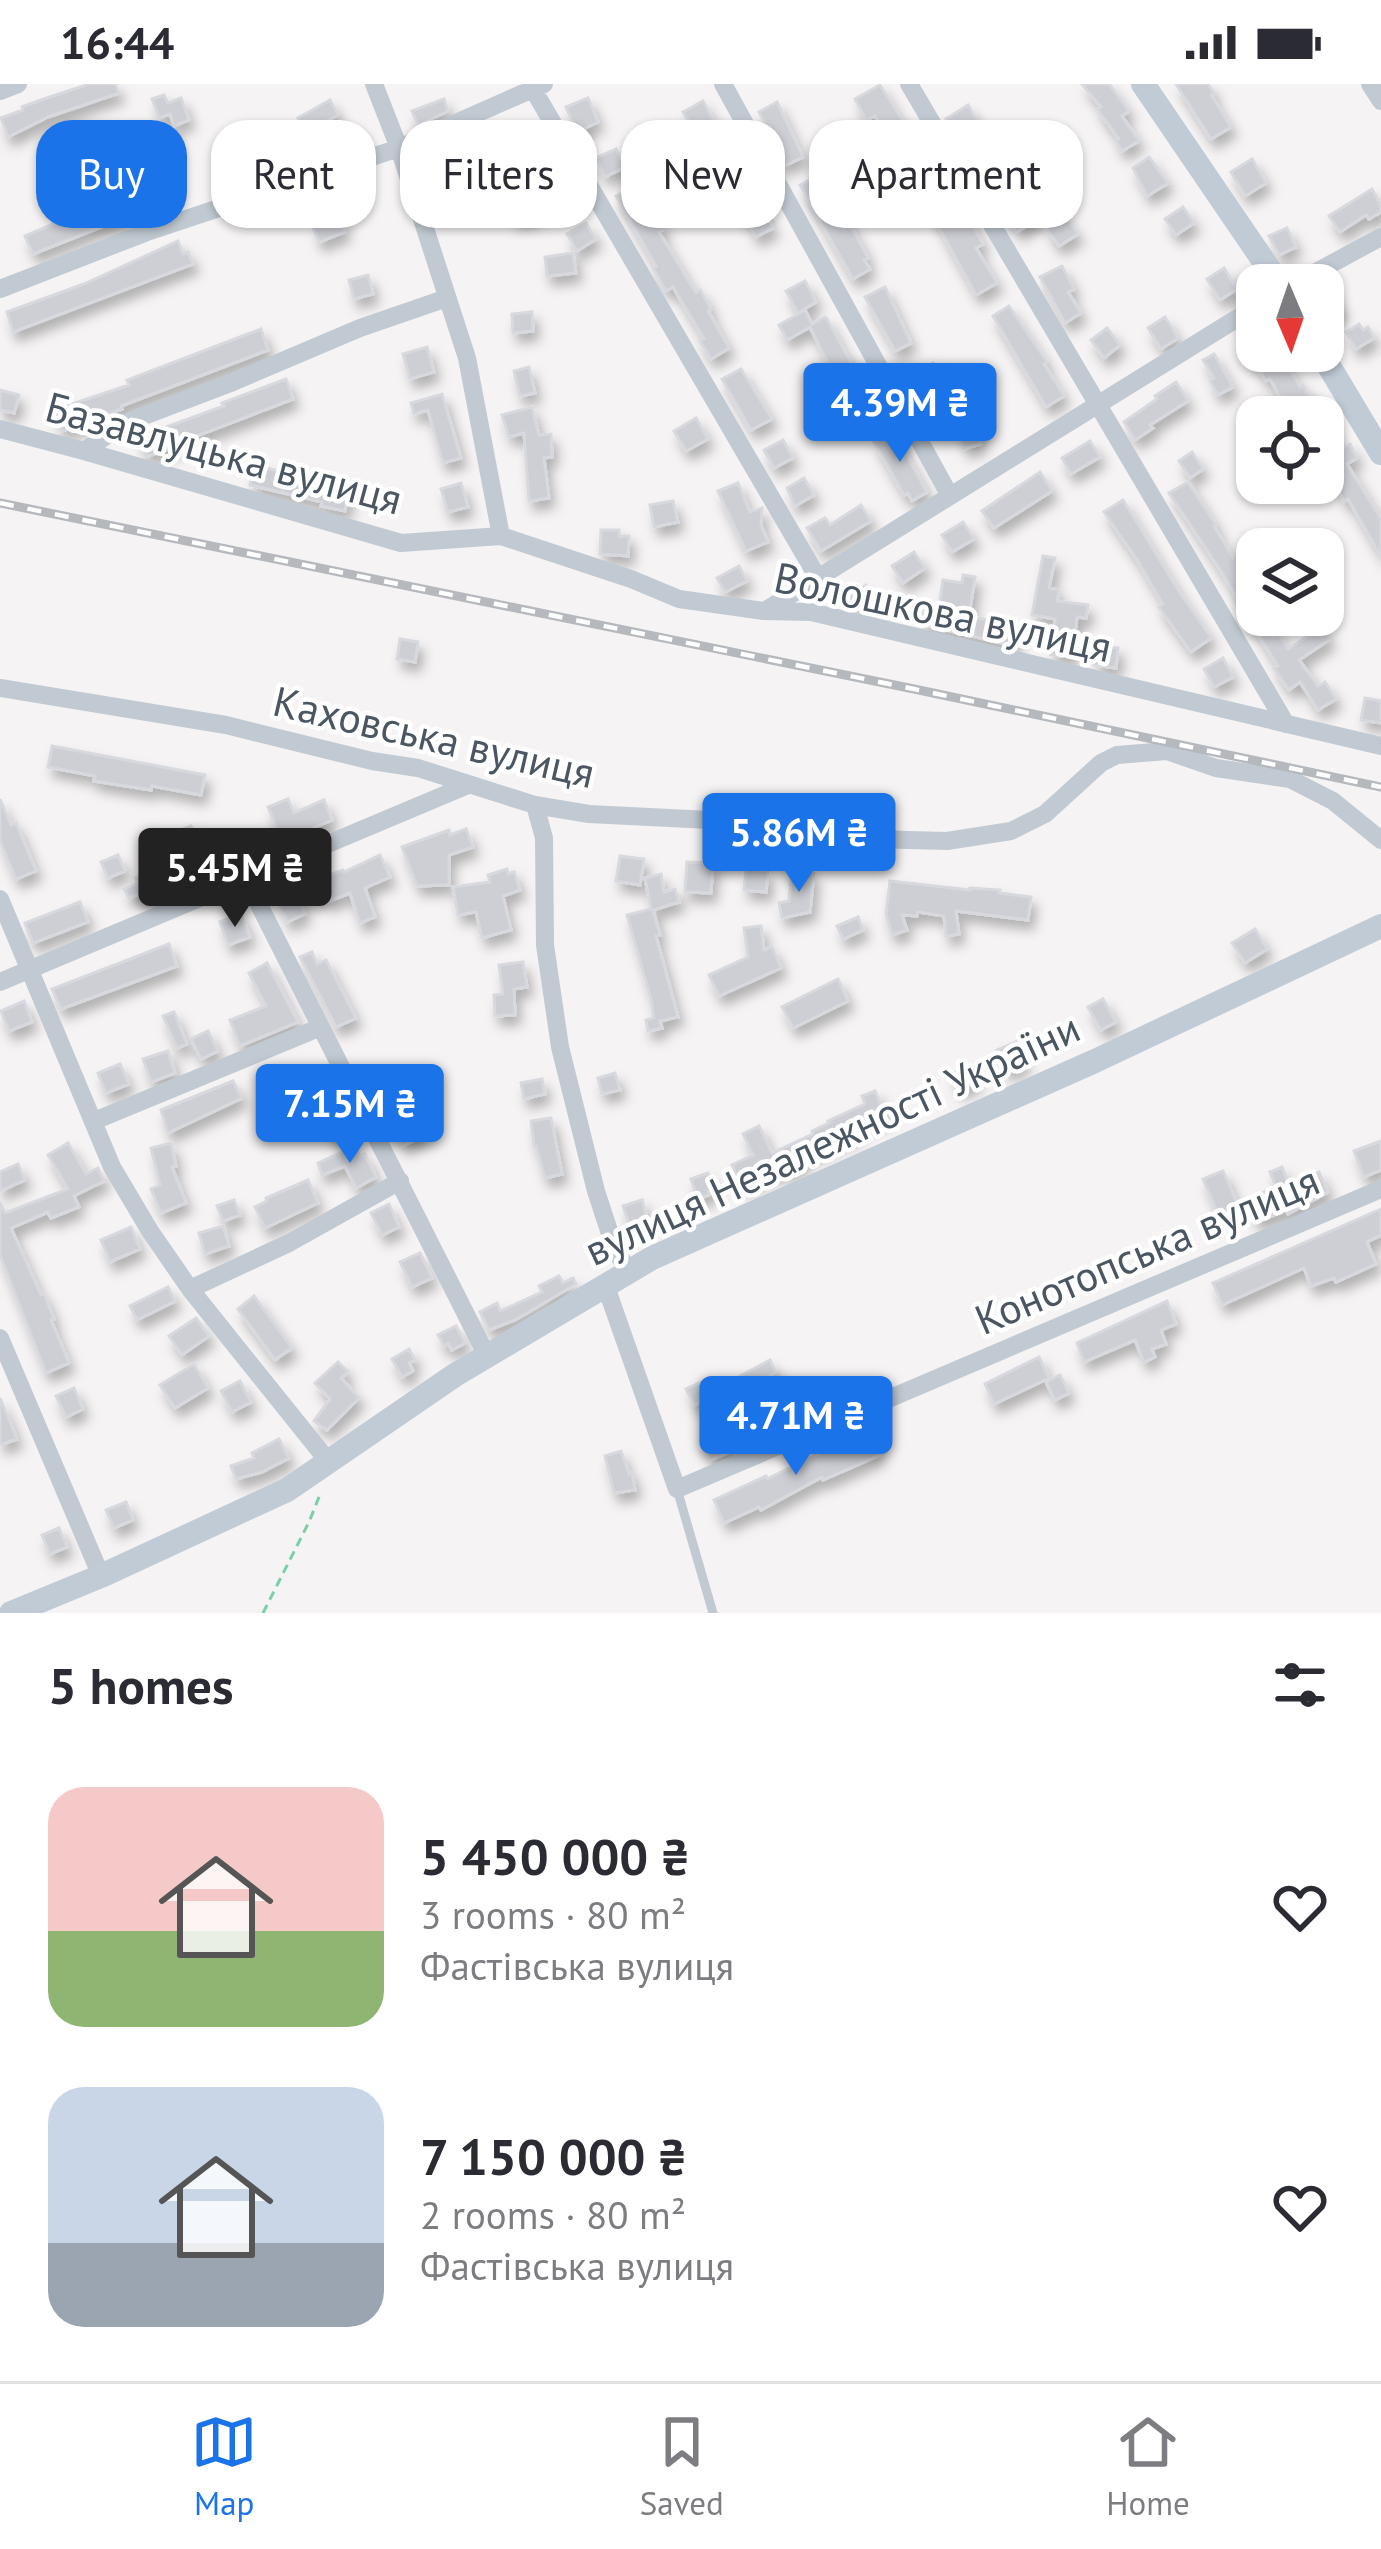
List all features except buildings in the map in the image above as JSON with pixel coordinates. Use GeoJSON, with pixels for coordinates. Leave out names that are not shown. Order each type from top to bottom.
{"type":"FeatureCollection","features":[{"type":"Feature","properties":{"kind":"street"},"geometry":{"type":"LineString","coordinates":[[0,92],[18,84]]}},
{"type":"Feature","properties":{"kind":"street"},"geometry":{"type":"LineString","coordinates":[[374,84],[467,358],[511,539]]}},
{"type":"Feature","properties":{"kind":"street"},"geometry":{"type":"LineString","coordinates":[[723,84],[950,496]]}},
{"type":"Feature","properties":{"kind":"street"},"geometry":{"type":"LineString","coordinates":[[909,84],[1286,724]]}},
{"type":"Feature","properties":{"kind":"street"},"geometry":{"type":"LineString","coordinates":[[1143,84],[1266,264]]}},
{"type":"Feature","properties":{"kind":"street"},"geometry":{"type":"LineString","coordinates":[[1370,84],[1381,101]]}},
{"type":"Feature","properties":{"kind":"street"},"geometry":{"type":"LineString","coordinates":[[0,290],[148,232],[399,148],[536,86],[818,578]]}},
{"type":"Feature","properties":{"kind":"street"},"geometry":{"type":"LineString","coordinates":[[1330,264],[1381,236]]}},
{"type":"Feature","properties":{"kind":"street"},"geometry":{"type":"LineString","coordinates":[[84,451],[125,423],[447,298]]}},
{"type":"Feature","properties":{"kind":"street"},"geometry":{"type":"LineString","coordinates":[[764,611],[1236,319]]}},
{"type":"Feature","properties":{"kind":"street"},"geometry":{"type":"LineString","coordinates":[[1333,372],[1381,453]]}},
{"type":"Feature","properties":{"kind":"street","name":"Базавлуцька вулиця"},"geometry":{"type":"LineString","coordinates":[[0,429],[401,543],[511,539]]}},
{"type":"Feature","properties":{"kind":"street","name":"Волошкова вулиця"},"geometry":{"type":"LineString","coordinates":[[511,539],[679,599],[764,611],[811,612],[1381,746]]}},
{"type":"Feature","properties":{"kind":"street","name":"Каховська вулиця"},"geometry":{"type":"LineString","coordinates":[[0,688],[226,725],[418,768],[535,805],[589,814],[730,821],[870,839],[946,841],[1011,831],[1045,814],[1101,763],[1117,755],[1167,752],[1216,767],[1290,779],[1333,801],[1381,840]]}},
{"type":"Feature","properties":{"kind":"street"},"geometry":{"type":"LineString","coordinates":[[0,982],[468,785]]}},
{"type":"Feature","properties":{"kind":"street"},"geometry":{"type":"LineString","coordinates":[[535,805],[544,838],[544,945],[560,1047],[596,1191],[616,1252],[629,1270]]}},
{"type":"Feature","properties":{"kind":"street"},"geometry":{"type":"LineString","coordinates":[[246,878],[487,1356]]}},
{"type":"Feature","properties":{"kind":"street"},"geometry":{"type":"LineString","coordinates":[[0,898],[112,1167],[190,1288],[325,1464]]}},
{"type":"Feature","properties":{"kind":"street","name":"вулиця Незалежності України"},"geometry":{"type":"LineString","coordinates":[[11,1613],[287,1490],[487,1356],[629,1270],[1381,926]]}},
{"type":"Feature","properties":{"kind":"street"},"geometry":{"type":"LineString","coordinates":[[94,1121],[321,1027]]}},
{"type":"Feature","properties":{"kind":"street"},"geometry":{"type":"LineString","coordinates":[[190,1288],[289,1243],[400,1181]]}},
{"type":"Feature","properties":{"kind":"street","name":"Конотопська вулиця"},"geometry":{"type":"LineString","coordinates":[[676,1490],[1381,1189]]}},
{"type":"Feature","properties":{"kind":"street"},"geometry":{"type":"LineString","coordinates":[[605,1284],[676,1490]]}},
{"type":"Feature","properties":{"kind":"street"},"geometry":{"type":"LineString","coordinates":[[0,1339],[101,1576]]}},
{"type":"Feature","properties":{"kind":"lane"},"geometry":{"type":"LineString","coordinates":[[676,1490],[713,1613]]}},
{"type":"Feature","properties":{"kind":"path"},"geometry":{"type":"LineString","coordinates":[[263,1613],[309,1522],[325,1464]]}},
{"type":"Feature","properties":{"kind":"railway"},"geometry":{"type":"LineString","coordinates":[[0,503],[1381,787]]}}]}
